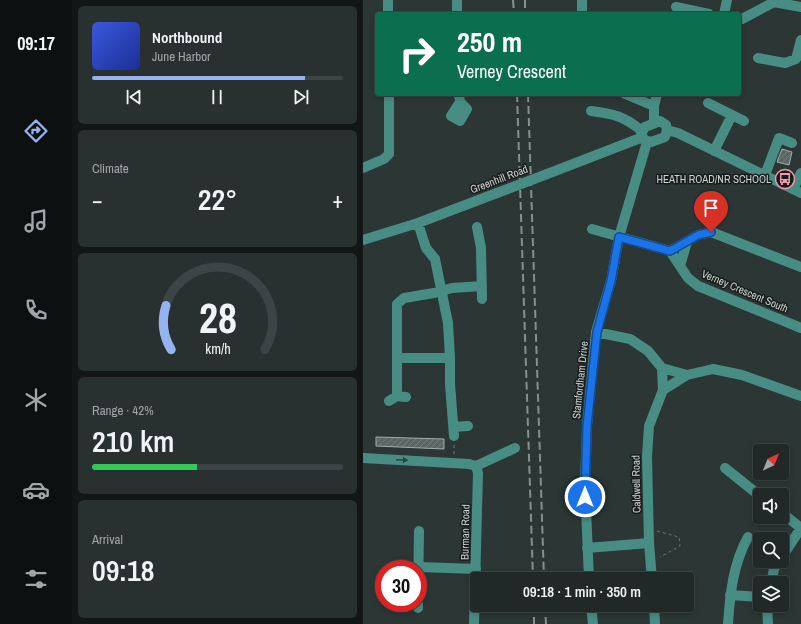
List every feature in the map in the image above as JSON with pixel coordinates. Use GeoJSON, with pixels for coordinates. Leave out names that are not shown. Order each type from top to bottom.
{"type":"FeatureCollection","features":[{"type":"Feature","properties":{"kind":"street"},"geometry":{"type":"LineString","coordinates":[[388,0],[388,12]]}},
{"type":"Feature","properties":{"kind":"street"},"geometry":{"type":"LineString","coordinates":[[457,0],[457,12]]}},
{"type":"Feature","properties":{"kind":"street"},"geometry":{"type":"LineString","coordinates":[[582,0],[583,12]]}},
{"type":"Feature","properties":{"kind":"street"},"geometry":{"type":"LineString","coordinates":[[724,12],[727,0]]}},
{"type":"Feature","properties":{"kind":"street"},"geometry":{"type":"LineString","coordinates":[[741,19],[774,2],[801,7]]}},
{"type":"Feature","properties":{"kind":"street"},"geometry":{"type":"LineString","coordinates":[[676,7],[700,12]]}},
{"type":"Feature","properties":{"kind":"street"},"geometry":{"type":"LineString","coordinates":[[758,58],[785,63],[796,59],[801,40]]}},
{"type":"Feature","properties":{"kind":"street"},"geometry":{"type":"LineString","coordinates":[[363,168],[384,159],[389,154],[389,96]]}},
{"type":"Feature","properties":{"kind":"street"},"geometry":{"type":"LineString","coordinates":[[630,96],[654,106]]}},
{"type":"Feature","properties":{"kind":"street"},"geometry":{"type":"LineString","coordinates":[[654,122],[654,106],[656,96]]}},
{"type":"Feature","properties":{"kind":"street"},"geometry":{"type":"LineString","coordinates":[[708,103],[744,120]]}},
{"type":"Feature","properties":{"kind":"street"},"geometry":{"type":"LineString","coordinates":[[591,111],[611,114],[629,120],[644,137],[665,137],[667,130],[663,122],[654,122],[645,126],[644,137]]}},
{"type":"Feature","properties":{"kind":"street"},"geometry":{"type":"LineString","coordinates":[[714,151],[732,115]]}},
{"type":"Feature","properties":{"kind":"street"},"geometry":{"type":"LineString","coordinates":[[667,130],[679,133],[797,191],[801,173]]}},
{"type":"Feature","properties":{"kind":"street","name":"Greenhill Road"},"geometry":{"type":"LineString","coordinates":[[363,240],[418,223],[644,137]]}},
{"type":"Feature","properties":{"kind":"street","name":"Stamfordham Drive"},"geometry":{"type":"LineString","coordinates":[[589,572],[585,484],[587,426],[597,332],[611,281],[619,237],[644,137]]}},
{"type":"Feature","properties":{"kind":"street"},"geometry":{"type":"LineString","coordinates":[[765,175],[779,138],[792,142]]}},
{"type":"Feature","properties":{"kind":"street"},"geometry":{"type":"LineString","coordinates":[[418,223],[426,248],[435,259],[448,323],[450,384],[454,431],[468,426]]}},
{"type":"Feature","properties":{"kind":"street"},"geometry":{"type":"LineString","coordinates":[[477,227],[481,248],[482,299]]}},
{"type":"Feature","properties":{"kind":"street"},"geometry":{"type":"LineString","coordinates":[[592,229],[670,251],[698,235],[711,232],[801,268]]}},
{"type":"Feature","properties":{"kind":"street"},"geometry":{"type":"LineString","coordinates":[[681,266],[687,242]]}},
{"type":"Feature","properties":{"kind":"street","name":"Verney Crescent South"},"geometry":{"type":"LineString","coordinates":[[670,251],[688,278],[698,286],[801,328]]}},
{"type":"Feature","properties":{"kind":"street"},"geometry":{"type":"LineString","coordinates":[[397,398],[397,304],[404,298],[452,288],[482,286]]}},
{"type":"Feature","properties":{"kind":"street"},"geometry":{"type":"LineString","coordinates":[[597,332],[630,339],[648,351],[662,368],[687,375]]}},
{"type":"Feature","properties":{"kind":"street"},"geometry":{"type":"LineString","coordinates":[[397,358],[450,358]]}},
{"type":"Feature","properties":{"kind":"street","name":"Caldwell Road"},"geometry":{"type":"LineString","coordinates":[[651,572],[647,456],[649,426],[663,390],[662,368]]}},
{"type":"Feature","properties":{"kind":"street"},"geometry":{"type":"LineString","coordinates":[[663,390],[687,375],[713,369],[742,375],[801,396]]}},
{"type":"Feature","properties":{"kind":"street"},"geometry":{"type":"LineString","coordinates":[[363,458],[454,463],[476,466],[515,448]]}},
{"type":"Feature","properties":{"kind":"street","name":"Burman Road"},"geometry":{"type":"LineString","coordinates":[[474,624],[478,473],[476,466]]}},
{"type":"Feature","properties":{"kind":"street"},"geometry":{"type":"LineString","coordinates":[[725,468],[753,490]]}},
{"type":"Feature","properties":{"kind":"street"},"geometry":{"type":"LineString","coordinates":[[789,519],[801,528],[789,546]]}},
{"type":"Feature","properties":{"kind":"street"},"geometry":{"type":"LineString","coordinates":[[419,531],[419,560]]}},
{"type":"Feature","properties":{"kind":"street"},"geometry":{"type":"LineString","coordinates":[[728,624],[730,595],[739,552],[748,537]]}},
{"type":"Feature","properties":{"kind":"street"},"geometry":{"type":"LineString","coordinates":[[587,548],[649,543]]}},
{"type":"Feature","properties":{"kind":"street"},"geometry":{"type":"LineString","coordinates":[[427,567],[476,569]]}},
{"type":"Feature","properties":{"kind":"street"},"geometry":{"type":"LineString","coordinates":[[730,595],[753,597]]}},
{"type":"Feature","properties":{"kind":"street"},"geometry":{"type":"LineString","coordinates":[[592,612],[593,624]]}},
{"type":"Feature","properties":{"kind":"street"},"geometry":{"type":"LineString","coordinates":[[654,612],[655,624]]}},
{"type":"Feature","properties":{"kind":"street"},"geometry":{"type":"LineString","coordinates":[[767,612],[768,624]]}},
{"type":"Feature","properties":{"kind":"path"},"geometry":{"type":"LineString","coordinates":[[454,431],[454,463]]}},
{"type":"Feature","properties":{"kind":"path"},"geometry":{"type":"LineString","coordinates":[[649,529],[679,537],[680,546],[650,562]]}},
{"type":"Feature","properties":{"kind":"building"},"geometry":{"type":"Polygon","coordinates":[[[782,149],[792,152],[789,165],[777,162],[782,149]]]}},
{"type":"Feature","properties":{"kind":"building"},"geometry":{"type":"Polygon","coordinates":[[[376,437],[444,439],[444,449],[376,446],[376,437]]]}},
{"type":"Feature","properties":{"kind":"railway"},"geometry":{"type":"LineString","coordinates":[[513,0],[514,12]]}},
{"type":"Feature","properties":{"kind":"railway"},"geometry":{"type":"LineString","coordinates":[[525,0],[525,12]]}},
{"type":"Feature","properties":{"kind":"railway"},"geometry":{"type":"LineString","coordinates":[[517,96],[533,572]]}},
{"type":"Feature","properties":{"kind":"railway"},"geometry":{"type":"LineString","coordinates":[[528,96],[544,572]]}},
{"type":"Feature","properties":{"kind":"railway"},"geometry":{"type":"LineString","coordinates":[[534,612],[534,624]]}},
{"type":"Feature","properties":{"kind":"railway"},"geometry":{"type":"LineString","coordinates":[[545,612],[546,624]]}},
{"type":"Feature","properties":{"kind":"place","name":"HEATH ROAD/NR SCHOOL"},"geometry":{"type":"Point","coordinates":[785,179]}},
{"type":"Feature","properties":{"kind":"route"},"geometry":{"type":"LineString","coordinates":[[585,497],[587,426],[597,332],[611,281],[619,237],[670,251],[698,235],[711,232]]}}]}
